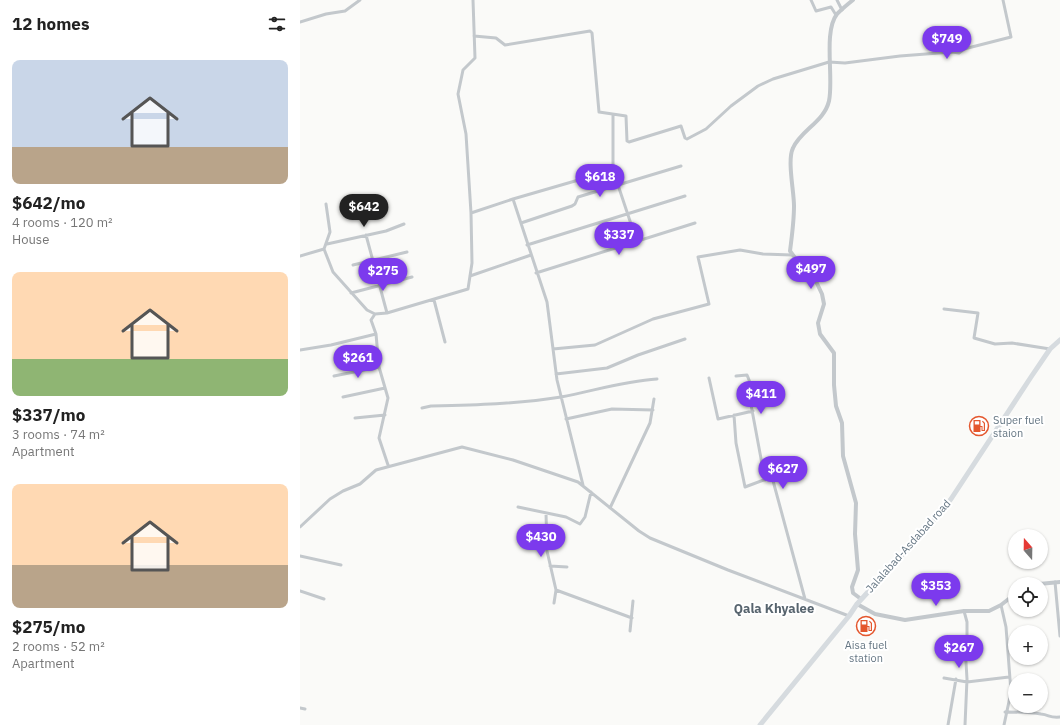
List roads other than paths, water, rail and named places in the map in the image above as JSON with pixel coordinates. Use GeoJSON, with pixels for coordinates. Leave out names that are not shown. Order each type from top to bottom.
{"type":"FeatureCollection","features":[{"type":"Feature","properties":{"kind":"main road","name":"Jalalabad-Asdabad road"},"geometry":{"type":"LineString","coordinates":[[760,725],[859,602],[951,499],[1050,350],[1060,340]]}},
{"type":"Feature","properties":{"kind":"street"},"geometry":{"type":"LineString","coordinates":[[300,22],[326,14],[345,11],[360,0]]}},
{"type":"Feature","properties":{"kind":"street"},"geometry":{"type":"LineString","coordinates":[[324,249],[333,272],[367,310],[375,314],[387,313],[468,289],[472,263],[471,213],[466,134],[458,94],[463,70],[475,58],[473,0]]}},
{"type":"Feature","properties":{"kind":"street"},"geometry":{"type":"LineString","coordinates":[[811,0],[816,11],[831,7],[836,15]]}},
{"type":"Feature","properties":{"kind":"street"},"geometry":{"type":"LineString","coordinates":[[838,0],[842,10]]}},
{"type":"Feature","properties":{"kind":"street"},"geometry":{"type":"LineString","coordinates":[[853,0],[836,15],[829,49],[831,86],[829,102],[823,115],[792,149],[791,160],[794,205],[790,251],[804,270],[813,276],[822,294],[824,304],[818,323],[820,334],[834,353],[834,385],[836,406],[842,423],[843,456],[856,503],[855,534],[858,570],[852,587],[859,602],[875,614],[897,619],[918,618],[964,611],[989,611],[1008,600]]}},
{"type":"Feature","properties":{"kind":"street"},"geometry":{"type":"LineString","coordinates":[[474,36],[496,38],[507,45],[590,31],[592,33],[599,113],[626,116],[627,141],[629,142],[681,126],[685,138],[689,139],[706,130],[731,106],[758,86],[773,79],[829,62],[845,63],[900,56],[952,52],[959,53],[964,49],[1011,37],[1003,0]]}},
{"type":"Feature","properties":{"kind":"street"},"geometry":{"type":"LineString","coordinates":[[613,115],[613,170],[637,242]]}},
{"type":"Feature","properties":{"kind":"street"},"geometry":{"type":"LineString","coordinates":[[521,223],[572,206],[576,203],[578,197],[681,166]]}},
{"type":"Feature","properties":{"kind":"street"},"geometry":{"type":"LineString","coordinates":[[471,213],[513,199],[613,170]]}},
{"type":"Feature","properties":{"kind":"street"},"geometry":{"type":"LineString","coordinates":[[527,245],[685,196]]}},
{"type":"Feature","properties":{"kind":"street"},"geometry":{"type":"LineString","coordinates":[[513,199],[536,273],[547,302],[556,374],[583,486]]}},
{"type":"Feature","properties":{"kind":"street"},"geometry":{"type":"LineString","coordinates":[[300,256],[324,249],[327,244],[330,232],[326,204]]}},
{"type":"Feature","properties":{"kind":"street"},"geometry":{"type":"LineString","coordinates":[[536,273],[695,223]]}},
{"type":"Feature","properties":{"kind":"street"},"geometry":{"type":"LineString","coordinates":[[327,244],[404,224]]}},
{"type":"Feature","properties":{"kind":"street"},"geometry":{"type":"LineString","coordinates":[[366,235],[387,313]]}},
{"type":"Feature","properties":{"kind":"street"},"geometry":{"type":"LineString","coordinates":[[553,349],[595,345],[653,319],[709,304],[698,257],[740,250],[763,254],[792,255]]}},
{"type":"Feature","properties":{"kind":"street"},"geometry":{"type":"LineString","coordinates":[[353,265],[408,252]]}},
{"type":"Feature","properties":{"kind":"street"},"geometry":{"type":"LineString","coordinates":[[470,276],[531,255]]}},
{"type":"Feature","properties":{"kind":"street"},"geometry":{"type":"LineString","coordinates":[[351,293],[412,277]]}},
{"type":"Feature","properties":{"kind":"street"},"geometry":{"type":"LineString","coordinates":[[434,300],[445,342]]}},
{"type":"Feature","properties":{"kind":"street"},"geometry":{"type":"LineString","coordinates":[[944,309],[978,313],[974,338],[995,344],[1012,343],[1050,350]]}},
{"type":"Feature","properties":{"kind":"street"},"geometry":{"type":"LineString","coordinates":[[375,314],[371,320],[376,334],[379,367],[388,398],[379,438],[388,466]]}},
{"type":"Feature","properties":{"kind":"street"},"geometry":{"type":"LineString","coordinates":[[300,350],[376,334]]}},
{"type":"Feature","properties":{"kind":"street"},"geometry":{"type":"LineString","coordinates":[[556,374],[607,368],[638,355],[686,339]]}},
{"type":"Feature","properties":{"kind":"street"},"geometry":{"type":"LineString","coordinates":[[334,376],[379,367]]}},
{"type":"Feature","properties":{"kind":"street"},"geometry":{"type":"LineString","coordinates":[[736,376],[747,375],[750,381],[751,388],[749,394],[765,480]]}},
{"type":"Feature","properties":{"kind":"street"},"geometry":{"type":"LineString","coordinates":[[709,378],[718,419],[753,411]]}},
{"type":"Feature","properties":{"kind":"street"},"geometry":{"type":"LineString","coordinates":[[422,408],[431,406],[491,405],[561,397],[642,380],[657,379]]}},
{"type":"Feature","properties":{"kind":"street"},"geometry":{"type":"LineString","coordinates":[[343,397],[385,388]]}},
{"type":"Feature","properties":{"kind":"street"},"geometry":{"type":"LineString","coordinates":[[610,508],[650,423],[654,400]]}},
{"type":"Feature","properties":{"kind":"street"},"geometry":{"type":"LineString","coordinates":[[566,419],[612,409],[653,410]]}},
{"type":"Feature","properties":{"kind":"street"},"geometry":{"type":"LineString","coordinates":[[355,418],[385,415]]}},
{"type":"Feature","properties":{"kind":"street"},"geometry":{"type":"LineString","coordinates":[[734,415],[736,443],[745,487],[772,477],[805,599]]}},
{"type":"Feature","properties":{"kind":"street"},"geometry":{"type":"LineString","coordinates":[[300,527],[330,499],[343,491],[360,484],[376,470],[462,447],[512,460],[583,486],[639,531],[668,546],[849,616]]}},
{"type":"Feature","properties":{"kind":"street"},"geometry":{"type":"LineString","coordinates":[[518,507],[566,517],[581,524],[591,492]]}},
{"type":"Feature","properties":{"kind":"street"},"geometry":{"type":"LineString","coordinates":[[546,513],[546,544],[556,590],[554,603]]}},
{"type":"Feature","properties":{"kind":"street"},"geometry":{"type":"LineString","coordinates":[[300,556],[341,565]]}},
{"type":"Feature","properties":{"kind":"street"},"geometry":{"type":"LineString","coordinates":[[550,566],[567,567]]}},
{"type":"Feature","properties":{"kind":"street"},"geometry":{"type":"LineString","coordinates":[[1055,582],[1060,636]]}},
{"type":"Feature","properties":{"kind":"street"},"geometry":{"type":"LineString","coordinates":[[1048,583],[1060,582]]}},
{"type":"Feature","properties":{"kind":"street"},"geometry":{"type":"LineString","coordinates":[[556,590],[632,618]]}},
{"type":"Feature","properties":{"kind":"street"},"geometry":{"type":"LineString","coordinates":[[300,591],[324,599]]}},
{"type":"Feature","properties":{"kind":"street"},"geometry":{"type":"LineString","coordinates":[[630,631],[633,601]]}},
{"type":"Feature","properties":{"kind":"street"},"geometry":{"type":"LineString","coordinates":[[1001,605],[1006,627],[1010,673]]}},
{"type":"Feature","properties":{"kind":"street"},"geometry":{"type":"LineString","coordinates":[[964,611],[967,622],[967,641],[964,646],[967,682],[965,725]]}},
{"type":"Feature","properties":{"kind":"street"},"geometry":{"type":"LineString","coordinates":[[944,678],[967,682],[1008,677]]}},
{"type":"Feature","properties":{"kind":"street"},"geometry":{"type":"LineString","coordinates":[[948,725],[956,679]]}},
{"type":"Feature","properties":{"kind":"street"},"geometry":{"type":"LineString","coordinates":[[1004,725],[1005,712],[1008,702]]}},
{"type":"Feature","properties":{"kind":"street"},"geometry":{"type":"LineString","coordinates":[[300,708],[305,709]]}},
{"type":"Feature","properties":{"kind":"street"},"geometry":{"type":"LineString","coordinates":[[1005,712],[1044,714],[1051,718],[1060,717]]}},
{"type":"Feature","properties":{"kind":"place","name":"Super fuel staion"},"geometry":{"type":"Point","coordinates":[979,426]}},
{"type":"Feature","properties":{"kind":"place","name":"Aisa fuel station"},"geometry":{"type":"Point","coordinates":[866,626]}},
{"type":"Feature","properties":{"kind":"district","name":"Qala Khyalee"},"geometry":{"type":"Point","coordinates":[774,608]}}]}
